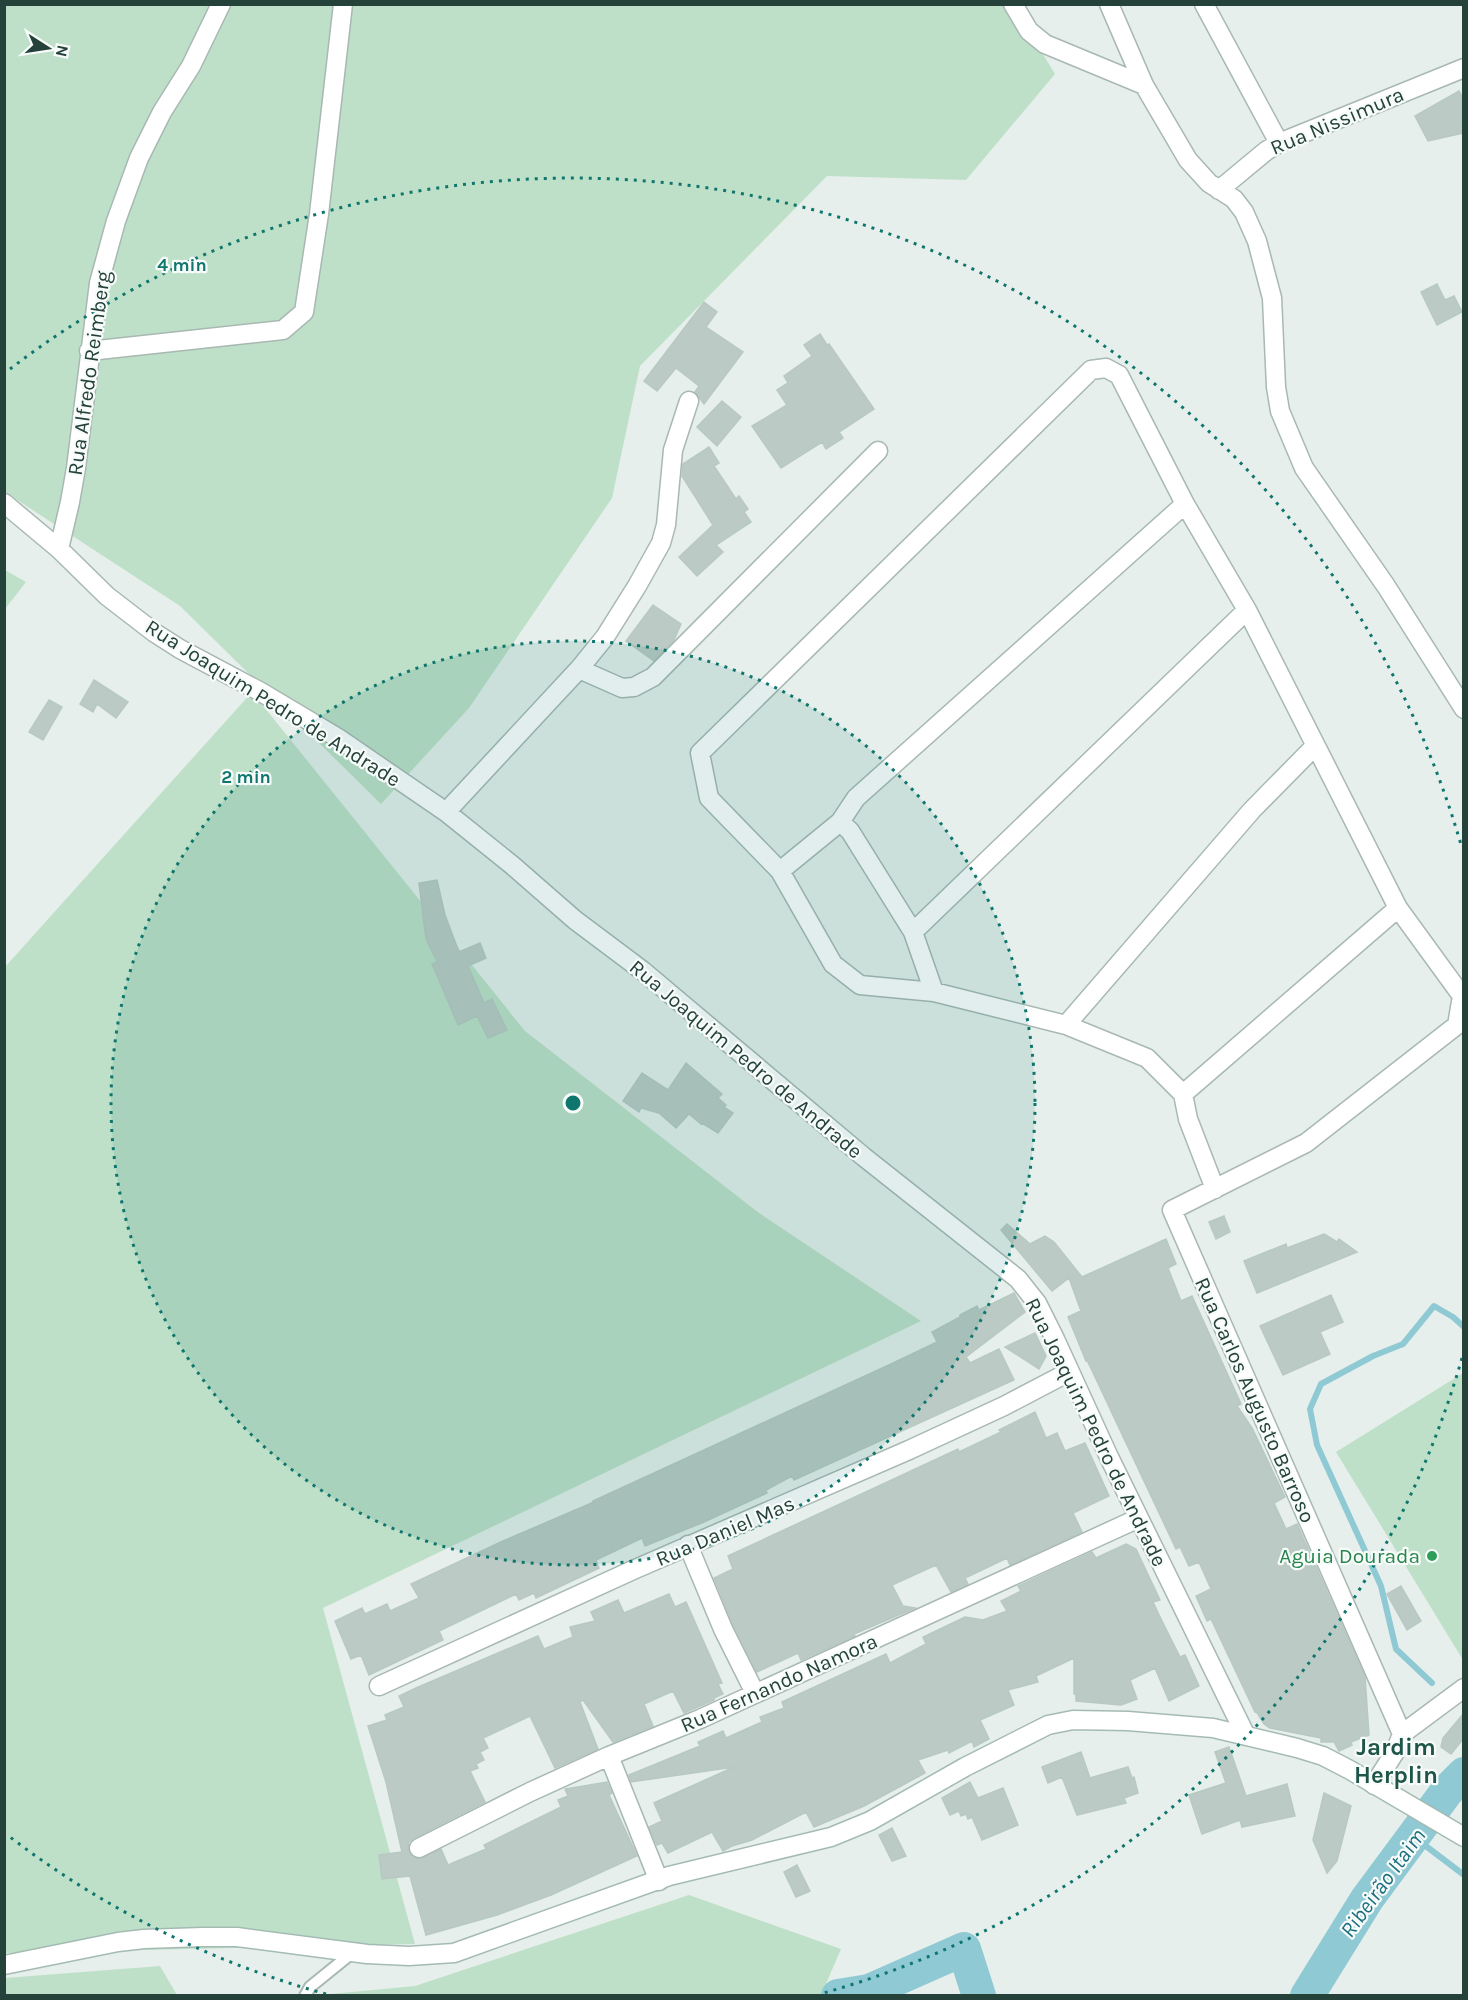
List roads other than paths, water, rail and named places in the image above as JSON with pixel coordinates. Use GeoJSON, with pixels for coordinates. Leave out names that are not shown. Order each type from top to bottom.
{"type":"FeatureCollection","features":[{"type":"Feature","properties":{"kind":"street","name":"Rua Alfredo Reimberg"},"geometry":{"type":"LineString","coordinates":[[59,549],[74,479],[99,283],[116,221],[139,158],[162,112],[191,66],[220,4]]}},
{"type":"Feature","properties":{"kind":"street"},"geometry":{"type":"LineString","coordinates":[[89,351],[283,330],[304,312],[319,214],[343,4]]}},
{"type":"Feature","properties":{"kind":"street"},"geometry":{"type":"LineString","coordinates":[[1013,4],[1029,31],[1045,44],[1144,85]]}},
{"type":"Feature","properties":{"kind":"street"},"geometry":{"type":"LineString","coordinates":[[1109,4],[1144,85],[1188,160],[1209,183],[1234,199],[1244,212],[1257,241],[1272,298],[1276,387],[1280,411],[1304,468],[1386,586],[1464,709]]}},
{"type":"Feature","properties":{"kind":"street"},"geometry":{"type":"LineString","coordinates":[[1204,4],[1279,143]]}},
{"type":"Feature","properties":{"kind":"street","name":"Rua Nissimura"},"geometry":{"type":"LineString","coordinates":[[1219,190],[1279,143],[1464,68]]}},
{"type":"Feature","properties":{"kind":"street"},"geometry":{"type":"LineString","coordinates":[[1106,368],[1119,375],[1185,504],[1247,610],[1398,908],[1462,996],[1457,1025],[1306,1143],[1215,1189],[1188,1119],[1183,1094],[1147,1058],[1066,1025],[934,992],[860,985],[833,964],[780,871],[709,798],[700,753],[1091,370],[1106,368]]}},
{"type":"Feature","properties":{"kind":"street"},"geometry":{"type":"LineString","coordinates":[[446,812],[579,669],[605,637],[637,586],[661,543],[666,525],[673,450],[688,402]]}},
{"type":"Feature","properties":{"kind":"street"},"geometry":{"type":"LineString","coordinates":[[579,669],[622,688],[634,687],[653,677],[878,450]]}},
{"type":"Feature","properties":{"kind":"street","name":"Rua Joaquim Pedro de Andrade"},"geometry":{"type":"LineString","coordinates":[[4,503],[59,549],[107,596],[155,633],[338,738],[446,812],[575,920],[643,971],[864,1157],[1012,1273],[1037,1303],[1245,1734]]}},
{"type":"Feature","properties":{"kind":"street"},"geometry":{"type":"LineString","coordinates":[[780,871],[840,822],[856,798],[1185,504]]}},
{"type":"Feature","properties":{"kind":"street"},"geometry":{"type":"LineString","coordinates":[[913,932],[1247,610]]}},
{"type":"Feature","properties":{"kind":"street"},"geometry":{"type":"LineString","coordinates":[[1066,1025],[1252,810],[1315,746]]}},
{"type":"Feature","properties":{"kind":"street"},"geometry":{"type":"LineString","coordinates":[[840,822],[850,831],[913,932],[934,992]]}},
{"type":"Feature","properties":{"kind":"street"},"geometry":{"type":"LineString","coordinates":[[1183,1094],[1398,908]]}},
{"type":"Feature","properties":{"kind":"street","name":"Rua Carlos Augusto Barroso"},"geometry":{"type":"LineString","coordinates":[[1215,1189],[1172,1210],[1402,1734]]}},
{"type":"Feature","properties":{"kind":"street","name":"Rua Daniel Mas"},"geometry":{"type":"LineString","coordinates":[[379,1686],[688,1545],[909,1450],[1005,1406],[1069,1372]]}},
{"type":"Feature","properties":{"kind":"street","name":"Rua Fernando Namora"},"geometry":{"type":"LineString","coordinates":[[419,1848],[530,1792],[609,1756],[700,1719],[1139,1518]]}},
{"type":"Feature","properties":{"kind":"street"},"geometry":{"type":"LineString","coordinates":[[688,1545],[723,1629],[755,1693]]}},
{"type":"Feature","properties":{"kind":"street"},"geometry":{"type":"LineString","coordinates":[[1374,1785],[1395,1752],[1402,1734],[1464,1688]]}},
{"type":"Feature","properties":{"kind":"street"},"geometry":{"type":"LineString","coordinates":[[4,1965],[108,1944],[173,1938],[237,1937],[352,1953],[410,1956],[454,1953],[679,1874],[831,1837],[870,1821],[965,1767],[1059,1721],[1128,1721],[1185,1725],[1245,1734],[1323,1756],[1464,1837]]}},
{"type":"Feature","properties":{"kind":"street"},"geometry":{"type":"LineString","coordinates":[[609,1756],[659,1881]]}},
{"type":"Feature","properties":{"kind":"lane"},"geometry":{"type":"LineString","coordinates":[[305,1995],[310,1987],[352,1953]]}},
{"type":"Feature","properties":{"kind":"waterway"},"geometry":{"type":"LineString","coordinates":[[1432,1683],[1396,1649],[1381,1586],[1317,1445],[1310,1409],[1321,1384],[1373,1356],[1403,1344],[1434,1306],[1453,1317],[1464,1327]]}},
{"type":"Feature","properties":{"kind":"waterway","name":"Ribeirão Itaim"},"geometry":{"type":"LineString","coordinates":[[1307,1996],[1367,1899],[1447,1791],[1464,1774]]}},
{"type":"Feature","properties":{"kind":"waterway"},"geometry":{"type":"LineString","coordinates":[[1414,1837],[1464,1875]]}},
{"type":"Feature","properties":{"kind":"waterway","name":"Ribeirão Itaim"},"geometry":{"type":"LineString","coordinates":[[838,1996],[869,1991],[964,1949],[979,1996]]}},
{"type":"Feature","properties":{"kind":"place","name":"Aguia Dourada"},"geometry":{"type":"Point","coordinates":[1432,1556]}},
{"type":"Feature","properties":{"kind":"district","name":"Jardim Herplin"},"geometry":{"type":"Point","coordinates":[1396,1761]}}]}
